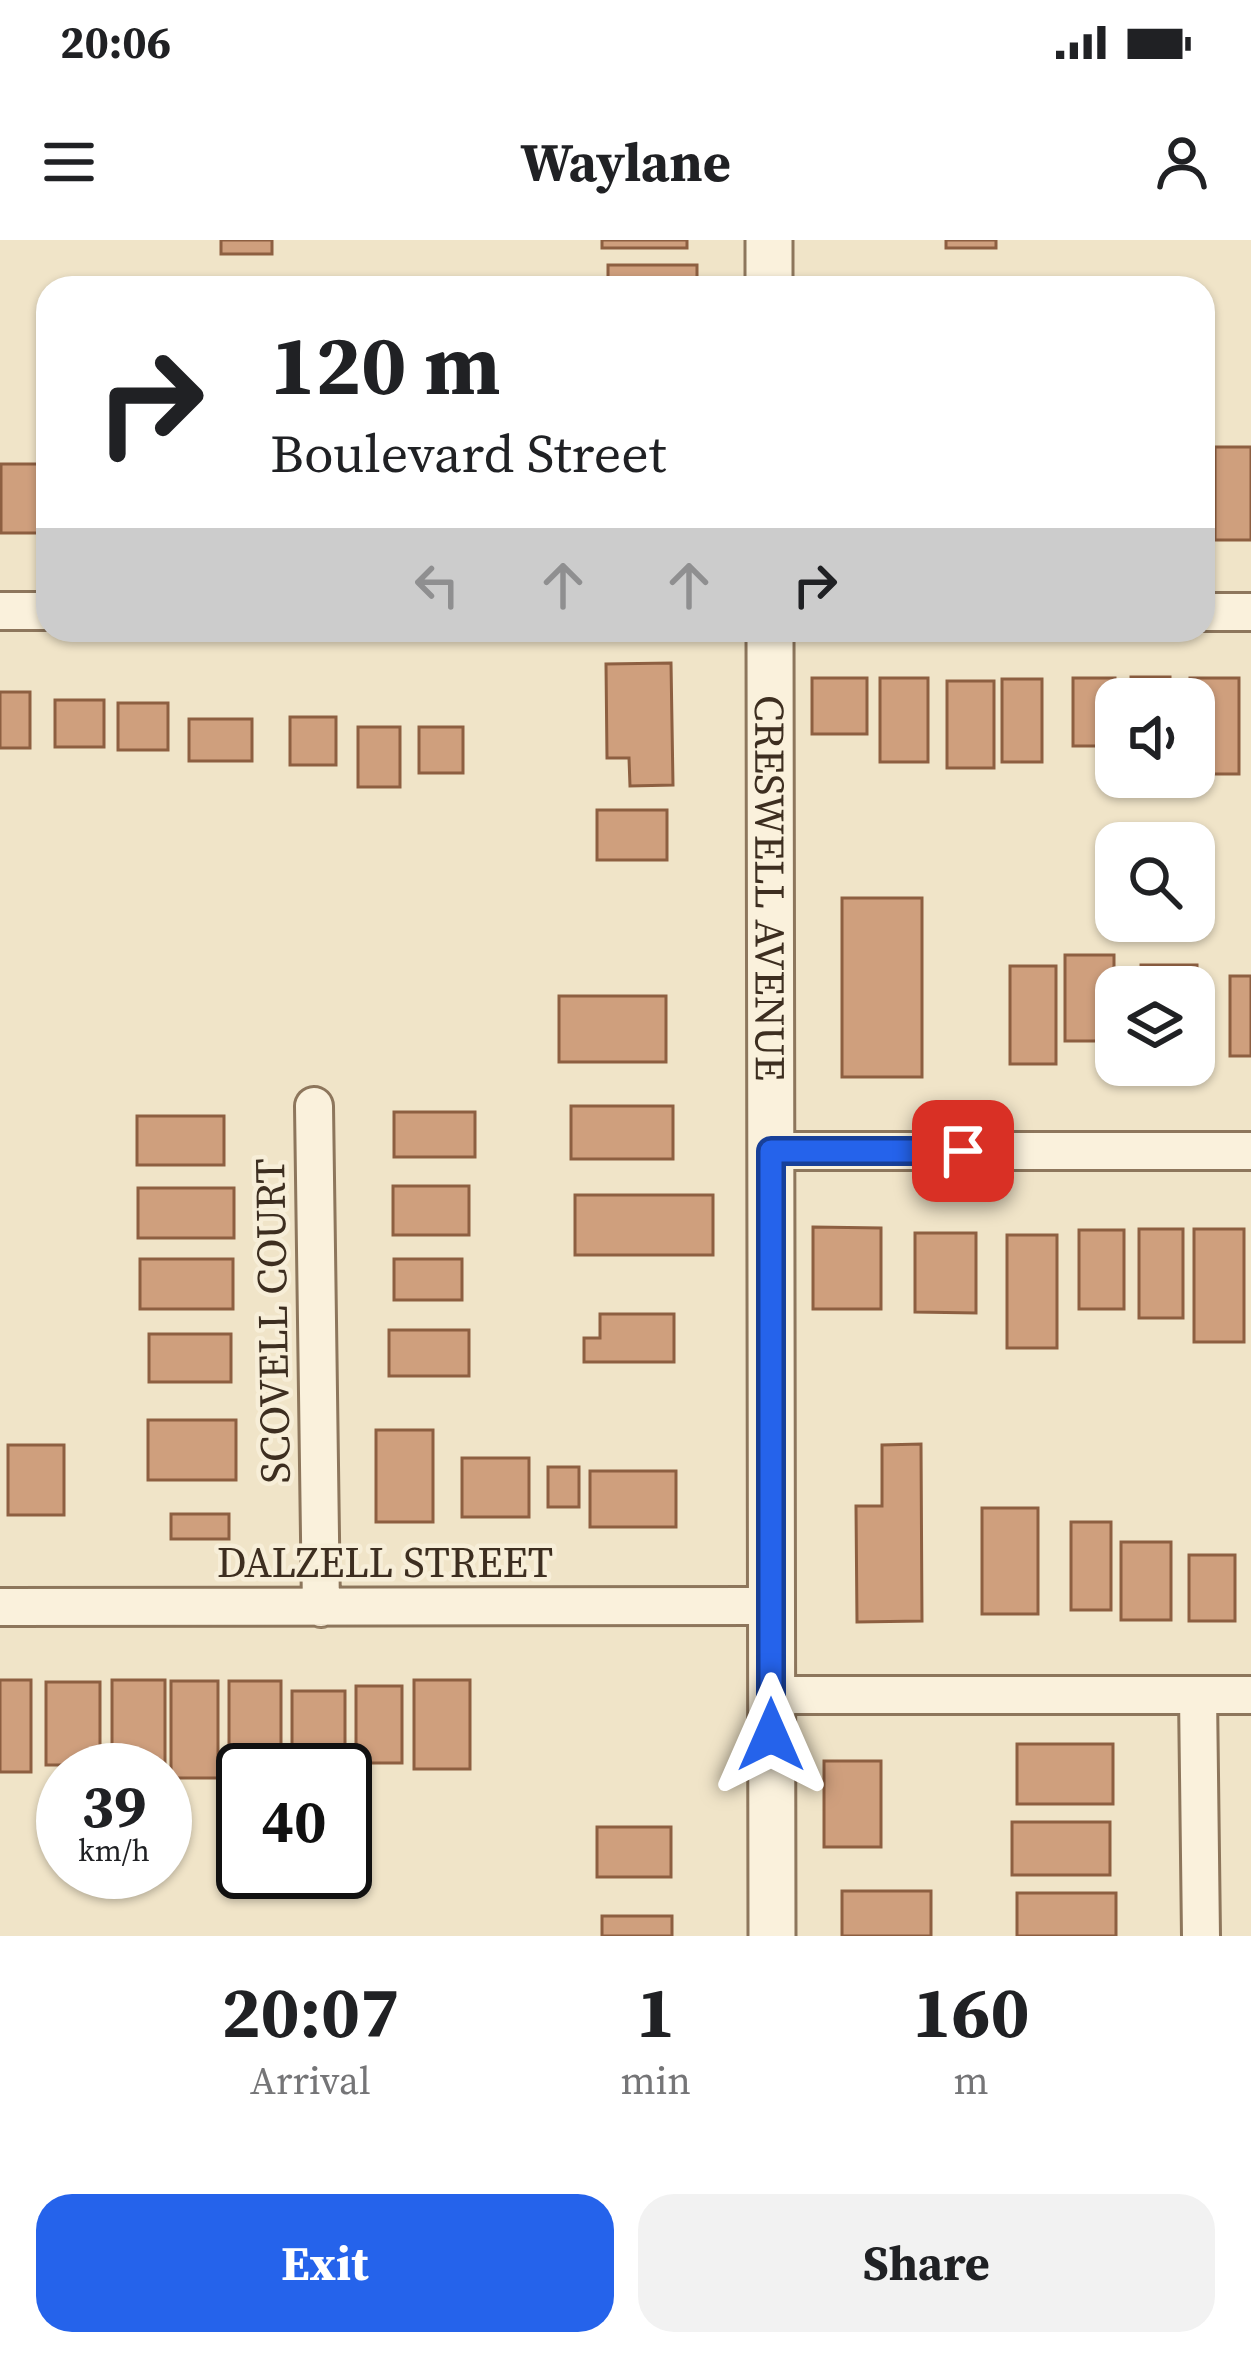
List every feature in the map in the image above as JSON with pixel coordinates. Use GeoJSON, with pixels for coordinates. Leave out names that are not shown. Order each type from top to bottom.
{"type":"FeatureCollection","features":[{"type":"Feature","properties":{"kind":"street"},"geometry":{"type":"LineString","coordinates":[[769,240],[770,276]]}},
{"type":"Feature","properties":{"kind":"street"},"geometry":{"type":"LineString","coordinates":[[0,611],[36,611]]}},
{"type":"Feature","properties":{"kind":"street"},"geometry":{"type":"LineString","coordinates":[[1215,612],[1251,612]]}},
{"type":"Feature","properties":{"kind":"street","name":"CRESWELL AVENUE"},"geometry":{"type":"LineString","coordinates":[[770,642],[772,1936]]}},
{"type":"Feature","properties":{"kind":"street","name":"SCOVELL COURT"},"geometry":{"type":"LineString","coordinates":[[314,1106],[321,1608]]}},
{"type":"Feature","properties":{"kind":"street"},"geometry":{"type":"LineString","coordinates":[[771,1151],[1251,1151]]}},
{"type":"Feature","properties":{"kind":"street","name":"DALZELL STREET"},"geometry":{"type":"LineString","coordinates":[[0,1607],[771,1606]]}},
{"type":"Feature","properties":{"kind":"street"},"geometry":{"type":"LineString","coordinates":[[771,1695],[1251,1695]]}},
{"type":"Feature","properties":{"kind":"street"},"geometry":{"type":"LineString","coordinates":[[1198,1695],[1201,1936]]}},
{"type":"Feature","properties":{"kind":"building"},"geometry":{"type":"Polygon","coordinates":[[[221,240],[272,240],[272,254],[221,254],[221,240]]]}},
{"type":"Feature","properties":{"kind":"building"},"geometry":{"type":"Polygon","coordinates":[[[602,240],[687,240],[687,248],[602,248],[602,240]]]}},
{"type":"Feature","properties":{"kind":"building"},"geometry":{"type":"Polygon","coordinates":[[[946,240],[996,240],[996,248],[946,248],[946,240]]]}},
{"type":"Feature","properties":{"kind":"building"},"geometry":{"type":"Polygon","coordinates":[[[608,265],[697,265],[697,276],[608,276],[608,265]]]}},
{"type":"Feature","properties":{"kind":"building"},"geometry":{"type":"Polygon","coordinates":[[[1215,447],[1251,447],[1251,540],[1215,540],[1215,447]]]}},
{"type":"Feature","properties":{"kind":"building"},"geometry":{"type":"Polygon","coordinates":[[[1,464],[36,464],[36,533],[1,533],[1,464]]]}},
{"type":"Feature","properties":{"kind":"building"},"geometry":{"type":"Polygon","coordinates":[[[671,663],[673,785],[630,786],[629,758],[607,758],[606,664],[671,663]]]}},
{"type":"Feature","properties":{"kind":"building"},"geometry":{"type":"Polygon","coordinates":[[[812,678],[867,678],[867,734],[812,734],[812,678]]]}},
{"type":"Feature","properties":{"kind":"building"},"geometry":{"type":"Polygon","coordinates":[[[880,678],[928,678],[928,762],[880,762],[880,678]]]}},
{"type":"Feature","properties":{"kind":"building"},"geometry":{"type":"Polygon","coordinates":[[[1073,678],[1095,678],[1095,746],[1073,746],[1073,678]]]}},
{"type":"Feature","properties":{"kind":"building"},"geometry":{"type":"Polygon","coordinates":[[[1215,678],[1239,678],[1239,774],[1215,774],[1215,678]]]}},
{"type":"Feature","properties":{"kind":"building"},"geometry":{"type":"Polygon","coordinates":[[[1002,679],[1042,679],[1042,762],[1002,762],[1002,679]]]}},
{"type":"Feature","properties":{"kind":"building"},"geometry":{"type":"Polygon","coordinates":[[[947,681],[994,681],[994,768],[947,768],[947,681]]]}},
{"type":"Feature","properties":{"kind":"building"},"geometry":{"type":"Polygon","coordinates":[[[0,692],[30,692],[30,748],[0,748],[0,692]]]}},
{"type":"Feature","properties":{"kind":"building"},"geometry":{"type":"Polygon","coordinates":[[[55,700],[104,700],[104,747],[55,747],[55,700]]]}},
{"type":"Feature","properties":{"kind":"building"},"geometry":{"type":"Polygon","coordinates":[[[118,703],[168,703],[168,750],[118,750],[118,703]]]}},
{"type":"Feature","properties":{"kind":"building"},"geometry":{"type":"Polygon","coordinates":[[[290,717],[336,717],[336,765],[290,765],[290,717]]]}},
{"type":"Feature","properties":{"kind":"building"},"geometry":{"type":"Polygon","coordinates":[[[189,719],[252,719],[252,761],[189,761],[189,719]]]}},
{"type":"Feature","properties":{"kind":"building"},"geometry":{"type":"Polygon","coordinates":[[[358,727],[400,727],[400,787],[358,787],[358,727]]]}},
{"type":"Feature","properties":{"kind":"building"},"geometry":{"type":"Polygon","coordinates":[[[419,727],[463,727],[463,773],[419,773],[419,727]]]}},
{"type":"Feature","properties":{"kind":"building"},"geometry":{"type":"Polygon","coordinates":[[[597,810],[667,810],[667,860],[597,860],[597,810]]]}},
{"type":"Feature","properties":{"kind":"building"},"geometry":{"type":"Polygon","coordinates":[[[842,898],[922,898],[922,1077],[842,1077],[842,898]]]}},
{"type":"Feature","properties":{"kind":"building"},"geometry":{"type":"Polygon","coordinates":[[[1065,955],[1114,955],[1114,966],[1095,966],[1095,1041],[1065,1041],[1065,955]]]}},
{"type":"Feature","properties":{"kind":"building"},"geometry":{"type":"Polygon","coordinates":[[[1010,966],[1056,966],[1056,1064],[1010,1064],[1010,966]]]}},
{"type":"Feature","properties":{"kind":"building"},"geometry":{"type":"Polygon","coordinates":[[[1230,976],[1251,976],[1251,1056],[1230,1056],[1230,976]]]}},
{"type":"Feature","properties":{"kind":"building"},"geometry":{"type":"Polygon","coordinates":[[[559,996],[666,996],[666,1062],[559,1062],[559,996]]]}},
{"type":"Feature","properties":{"kind":"building"},"geometry":{"type":"Polygon","coordinates":[[[571,1106],[673,1106],[673,1159],[571,1159],[571,1106]]]}},
{"type":"Feature","properties":{"kind":"building"},"geometry":{"type":"Polygon","coordinates":[[[394,1112],[475,1112],[475,1157],[394,1157],[394,1112]]]}},
{"type":"Feature","properties":{"kind":"building"},"geometry":{"type":"Polygon","coordinates":[[[137,1116],[224,1116],[224,1165],[137,1165],[137,1116]]]}},
{"type":"Feature","properties":{"kind":"building"},"geometry":{"type":"Polygon","coordinates":[[[393,1186],[469,1186],[469,1235],[393,1235],[393,1186]]]}},
{"type":"Feature","properties":{"kind":"building"},"geometry":{"type":"Polygon","coordinates":[[[138,1188],[234,1188],[234,1238],[138,1238],[138,1188]]]}},
{"type":"Feature","properties":{"kind":"building"},"geometry":{"type":"Polygon","coordinates":[[[575,1195],[713,1195],[713,1255],[575,1255],[575,1195]]]}},
{"type":"Feature","properties":{"kind":"building"},"geometry":{"type":"Polygon","coordinates":[[[813,1227],[881,1228],[881,1309],[813,1309],[813,1227]]]}},
{"type":"Feature","properties":{"kind":"building"},"geometry":{"type":"Polygon","coordinates":[[[1139,1229],[1183,1229],[1183,1318],[1139,1318],[1139,1229]]]}},
{"type":"Feature","properties":{"kind":"building"},"geometry":{"type":"Polygon","coordinates":[[[1194,1229],[1244,1229],[1244,1342],[1194,1342],[1194,1229]]]}},
{"type":"Feature","properties":{"kind":"building"},"geometry":{"type":"Polygon","coordinates":[[[1079,1230],[1124,1230],[1124,1309],[1079,1309],[1079,1230]]]}},
{"type":"Feature","properties":{"kind":"building"},"geometry":{"type":"Polygon","coordinates":[[[915,1233],[976,1233],[976,1313],[915,1312],[915,1233]]]}},
{"type":"Feature","properties":{"kind":"building"},"geometry":{"type":"Polygon","coordinates":[[[1007,1235],[1057,1235],[1057,1348],[1007,1348],[1007,1235]]]}},
{"type":"Feature","properties":{"kind":"building"},"geometry":{"type":"Polygon","coordinates":[[[140,1259],[233,1259],[233,1309],[140,1309],[140,1259]]]}},
{"type":"Feature","properties":{"kind":"building"},"geometry":{"type":"Polygon","coordinates":[[[394,1259],[462,1259],[462,1300],[394,1300],[394,1259]]]}},
{"type":"Feature","properties":{"kind":"building"},"geometry":{"type":"Polygon","coordinates":[[[600,1314],[674,1314],[674,1362],[584,1362],[584,1338],[600,1338],[600,1314]]]}},
{"type":"Feature","properties":{"kind":"building"},"geometry":{"type":"Polygon","coordinates":[[[389,1330],[469,1330],[469,1376],[389,1376],[389,1330]]]}},
{"type":"Feature","properties":{"kind":"building"},"geometry":{"type":"Polygon","coordinates":[[[149,1334],[231,1334],[231,1382],[149,1382],[149,1334]]]}},
{"type":"Feature","properties":{"kind":"building"},"geometry":{"type":"Polygon","coordinates":[[[148,1420],[236,1420],[236,1480],[148,1480],[148,1420]]]}},
{"type":"Feature","properties":{"kind":"building"},"geometry":{"type":"Polygon","coordinates":[[[376,1430],[433,1430],[433,1522],[376,1522],[376,1430]]]}},
{"type":"Feature","properties":{"kind":"building"},"geometry":{"type":"Polygon","coordinates":[[[921,1444],[922,1621],[857,1622],[856,1506],[882,1506],[882,1445],[921,1444]]]}},
{"type":"Feature","properties":{"kind":"building"},"geometry":{"type":"Polygon","coordinates":[[[8,1445],[64,1445],[64,1515],[8,1515],[8,1445]]]}},
{"type":"Feature","properties":{"kind":"building"},"geometry":{"type":"Polygon","coordinates":[[[462,1458],[529,1458],[529,1517],[462,1517],[462,1458]]]}},
{"type":"Feature","properties":{"kind":"building"},"geometry":{"type":"Polygon","coordinates":[[[548,1467],[579,1467],[579,1507],[548,1507],[548,1467]]]}},
{"type":"Feature","properties":{"kind":"building"},"geometry":{"type":"Polygon","coordinates":[[[590,1471],[676,1471],[676,1527],[590,1527],[590,1471]]]}},
{"type":"Feature","properties":{"kind":"building"},"geometry":{"type":"Polygon","coordinates":[[[982,1508],[1038,1508],[1038,1614],[982,1614],[982,1508]]]}},
{"type":"Feature","properties":{"kind":"building"},"geometry":{"type":"Polygon","coordinates":[[[171,1514],[229,1514],[229,1539],[171,1539],[171,1514]]]}},
{"type":"Feature","properties":{"kind":"building"},"geometry":{"type":"Polygon","coordinates":[[[1071,1522],[1111,1522],[1111,1610],[1071,1610],[1071,1522]]]}},
{"type":"Feature","properties":{"kind":"building"},"geometry":{"type":"Polygon","coordinates":[[[1121,1542],[1171,1542],[1171,1620],[1121,1620],[1121,1542]]]}},
{"type":"Feature","properties":{"kind":"building"},"geometry":{"type":"Polygon","coordinates":[[[1189,1555],[1235,1555],[1235,1621],[1189,1621],[1189,1555]]]}},
{"type":"Feature","properties":{"kind":"building"},"geometry":{"type":"Polygon","coordinates":[[[0,1680],[31,1680],[31,1772],[0,1772],[0,1680]]]}},
{"type":"Feature","properties":{"kind":"building"},"geometry":{"type":"Polygon","coordinates":[[[112,1680],[165,1680],[165,1743],[112,1743],[112,1680]]]}},
{"type":"Feature","properties":{"kind":"building"},"geometry":{"type":"Polygon","coordinates":[[[414,1680],[470,1680],[470,1769],[414,1769],[414,1680]]]}},
{"type":"Feature","properties":{"kind":"building"},"geometry":{"type":"Polygon","coordinates":[[[171,1681],[218,1681],[216,1778],[192,1778],[192,1743],[171,1743],[171,1681]]]}},
{"type":"Feature","properties":{"kind":"building"},"geometry":{"type":"Polygon","coordinates":[[[229,1681],[281,1681],[281,1743],[229,1743],[229,1681]]]}},
{"type":"Feature","properties":{"kind":"building"},"geometry":{"type":"Polygon","coordinates":[[[46,1682],[100,1682],[100,1743],[46,1743],[46,1682]]]}},
{"type":"Feature","properties":{"kind":"building"},"geometry":{"type":"Polygon","coordinates":[[[356,1686],[402,1686],[402,1763],[372,1763],[372,1743],[356,1743],[356,1686]]]}},
{"type":"Feature","properties":{"kind":"building"},"geometry":{"type":"Polygon","coordinates":[[[292,1691],[345,1691],[345,1743],[292,1743],[292,1691]]]}},
{"type":"Feature","properties":{"kind":"building"},"geometry":{"type":"Polygon","coordinates":[[[1017,1744],[1113,1744],[1113,1804],[1017,1804],[1017,1744]]]}},
{"type":"Feature","properties":{"kind":"building"},"geometry":{"type":"Polygon","coordinates":[[[824,1761],[881,1761],[881,1847],[824,1847],[824,1761]]]}},
{"type":"Feature","properties":{"kind":"building"},"geometry":{"type":"Polygon","coordinates":[[[1012,1822],[1110,1822],[1110,1875],[1012,1875],[1012,1822]]]}},
{"type":"Feature","properties":{"kind":"building"},"geometry":{"type":"Polygon","coordinates":[[[597,1827],[671,1827],[671,1877],[597,1877],[597,1827]]]}},
{"type":"Feature","properties":{"kind":"building"},"geometry":{"type":"Polygon","coordinates":[[[842,1891],[931,1891],[931,1936],[842,1936],[842,1891]]]}},
{"type":"Feature","properties":{"kind":"building"},"geometry":{"type":"Polygon","coordinates":[[[1017,1893],[1116,1893],[1116,1936],[1017,1936],[1017,1893]]]}},
{"type":"Feature","properties":{"kind":"building"},"geometry":{"type":"Polygon","coordinates":[[[602,1916],[672,1916],[672,1936],[602,1936],[602,1916]]]}},
{"type":"Feature","properties":{"kind":"route"},"geometry":{"type":"LineString","coordinates":[[771,1735],[771,1151],[963,1151]]}}]}
